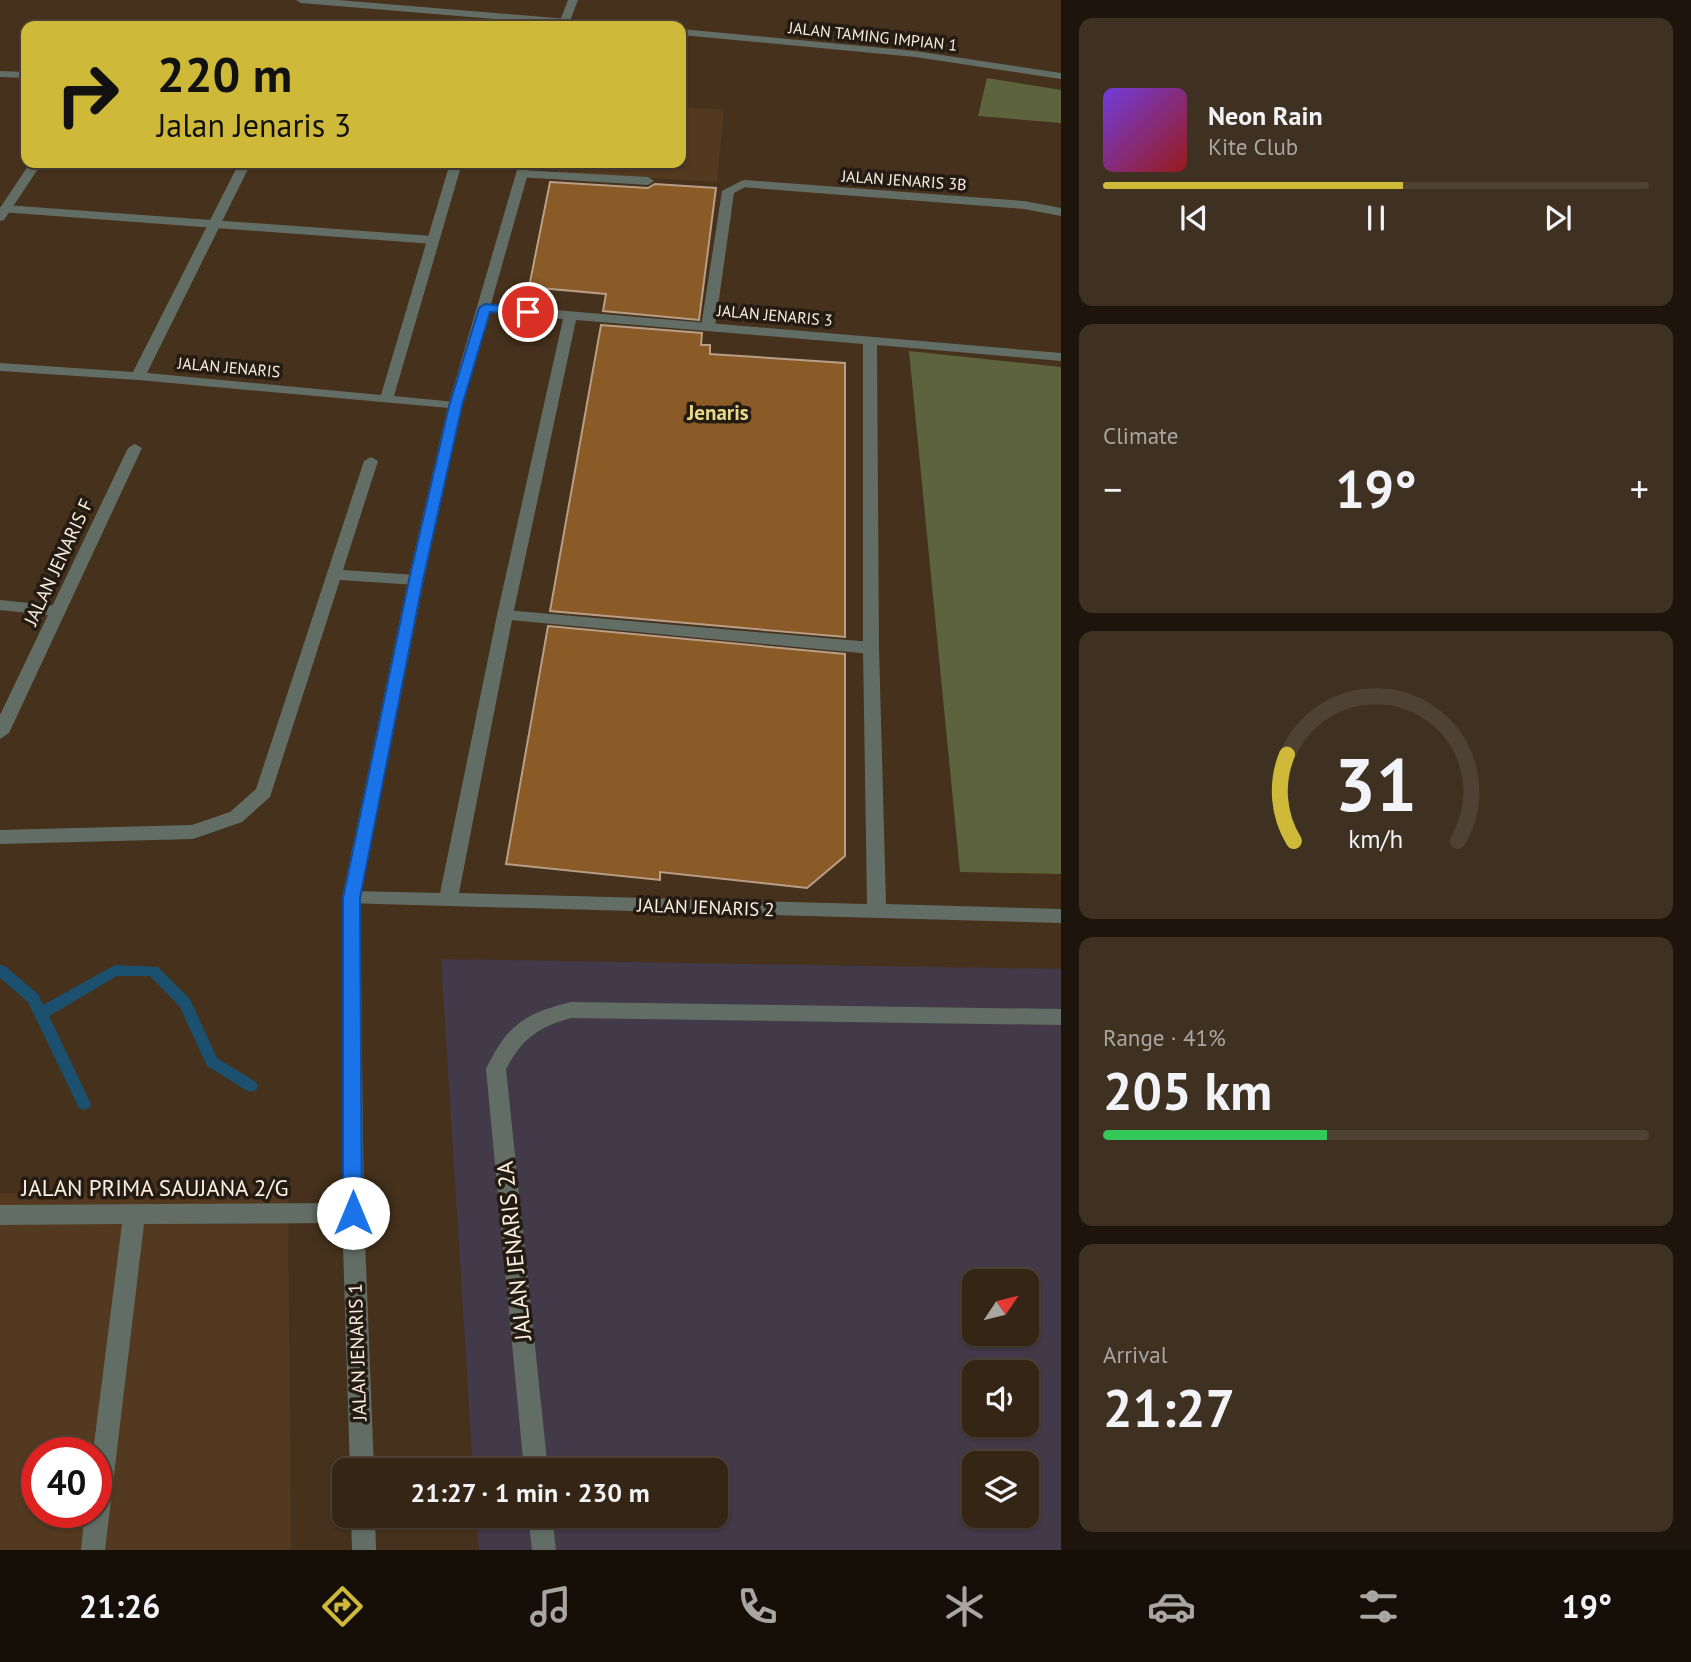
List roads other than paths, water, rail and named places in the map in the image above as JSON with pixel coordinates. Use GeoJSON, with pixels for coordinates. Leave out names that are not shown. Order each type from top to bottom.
{"type":"FeatureCollection","features":[{"type":"Feature","properties":{"kind":"street"},"geometry":{"type":"LineString","coordinates":[[301,0],[530,21]]}},
{"type":"Feature","properties":{"kind":"street"},"geometry":{"type":"LineString","coordinates":[[564,21],[573,0]]}},
{"type":"Feature","properties":{"kind":"street","name":"JALAN TAMING IMPIAN 1"},"geometry":{"type":"LineString","coordinates":[[686,32],[915,54],[1061,76]]}},
{"type":"Feature","properties":{"kind":"street"},"geometry":{"type":"LineString","coordinates":[[0,74],[21,75]]}},
{"type":"Feature","properties":{"kind":"street"},"geometry":{"type":"LineString","coordinates":[[3,213],[33,168]]}},
{"type":"Feature","properties":{"kind":"street"},"geometry":{"type":"LineString","coordinates":[[138,376],[242,168]]}},
{"type":"Feature","properties":{"kind":"street"},"geometry":{"type":"LineString","coordinates":[[386,400],[455,168]]}},
{"type":"Feature","properties":{"kind":"street"},"geometry":{"type":"LineString","coordinates":[[524,168],[648,181]]}},
{"type":"Feature","properties":{"kind":"street","name":"JALAN JENARIS 1"},"geometry":{"type":"LineString","coordinates":[[362,1458],[353,1213],[351,898],[416,580],[455,406],[524,168]]}},
{"type":"Feature","properties":{"kind":"street","name":"JALAN JENARIS 3B"},"geometry":{"type":"LineString","coordinates":[[708,327],[728,191],[745,184],[1024,205],[1061,212]]}},
{"type":"Feature","properties":{"kind":"street"},"geometry":{"type":"LineString","coordinates":[[3,213],[214,224],[433,240]]}},
{"type":"Feature","properties":{"kind":"street","name":"JALAN JENARIS 3"},"geometry":{"type":"LineString","coordinates":[[485,308],[1061,357]]}},
{"type":"Feature","properties":{"kind":"street"},"geometry":{"type":"LineString","coordinates":[[448,900],[505,615],[570,315]]}},
{"type":"Feature","properties":{"kind":"street"},"geometry":{"type":"LineString","coordinates":[[870,341],[877,911]]}},
{"type":"Feature","properties":{"kind":"street","name":"JALAN JENARIS"},"geometry":{"type":"LineString","coordinates":[[0,367],[138,376],[455,406]]}},
{"type":"Feature","properties":{"kind":"street","name":"JALAN JENARIS F"},"geometry":{"type":"LineString","coordinates":[[0,733],[135,447]]}},
{"type":"Feature","properties":{"kind":"street"},"geometry":{"type":"LineString","coordinates":[[0,836],[193,832],[236,817],[264,792],[371,461]]}},
{"type":"Feature","properties":{"kind":"street"},"geometry":{"type":"LineString","coordinates":[[334,575],[416,580]]}},
{"type":"Feature","properties":{"kind":"street"},"geometry":{"type":"LineString","coordinates":[[0,606],[58,611]]}},
{"type":"Feature","properties":{"kind":"street"},"geometry":{"type":"LineString","coordinates":[[505,615],[872,648]]}},
{"type":"Feature","properties":{"kind":"street","name":"JALAN JENARIS 2"},"geometry":{"type":"LineString","coordinates":[[351,898],[1061,916]]}},
{"type":"Feature","properties":{"kind":"street","name":"JALAN JENARIS 2A"},"geometry":{"type":"LineString","coordinates":[[535,1458],[496,1069],[513,1036],[534,1020],[571,1010],[1061,1017]]}},
{"type":"Feature","properties":{"kind":"street","name":"JALAN PRIMA SAUJANA 2/G"},"geometry":{"type":"LineString","coordinates":[[0,1215],[353,1213]]}},
{"type":"Feature","properties":{"kind":"street"},"geometry":{"type":"LineString","coordinates":[[93,1550],[134,1214]]}},
{"type":"Feature","properties":{"kind":"street"},"geometry":{"type":"LineString","coordinates":[[363,1528],[364,1550]]}},
{"type":"Feature","properties":{"kind":"street"},"geometry":{"type":"LineString","coordinates":[[541,1528],[544,1550]]}},
{"type":"Feature","properties":{"kind":"waterway"},"geometry":{"type":"LineString","coordinates":[[0,970],[33,998],[41,1014]]}},
{"type":"Feature","properties":{"kind":"waterway"},"geometry":{"type":"LineString","coordinates":[[41,1014],[115,970],[153,971],[185,1003],[212,1062],[251,1086]]}},
{"type":"Feature","properties":{"kind":"waterway"},"geometry":{"type":"LineString","coordinates":[[41,1014],[84,1104]]}},
{"type":"Feature","properties":{"kind":"district","name":"Jenaris"},"geometry":{"type":"Point","coordinates":[718,413]}}]}
